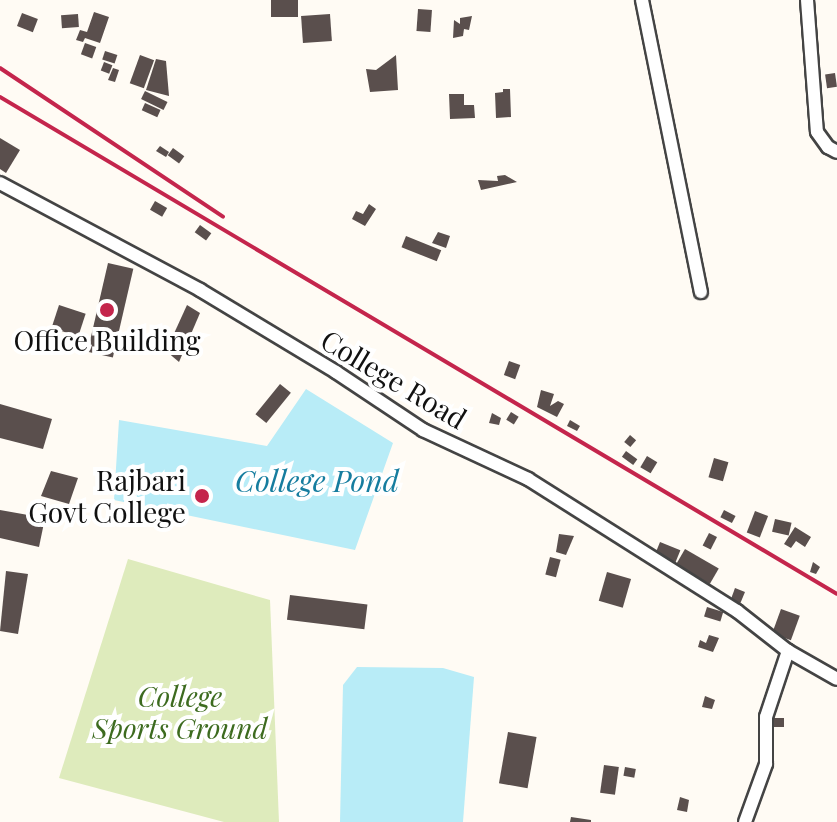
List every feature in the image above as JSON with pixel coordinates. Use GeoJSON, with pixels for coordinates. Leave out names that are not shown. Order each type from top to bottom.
{"type":"FeatureCollection","features":[{"type":"Feature","properties":{"kind":"street"},"geometry":{"type":"LineString","coordinates":[[642,0],[701,292]]}},
{"type":"Feature","properties":{"kind":"street"},"geometry":{"type":"LineString","coordinates":[[807,0],[817,132],[828,147],[837,152]]}},
{"type":"Feature","properties":{"kind":"street","name":"College Road"},"geometry":{"type":"LineString","coordinates":[[0,183],[200,290],[336,372],[423,430],[528,479],[737,611],[788,651],[837,679]]}},
{"type":"Feature","properties":{"kind":"street"},"geometry":{"type":"LineString","coordinates":[[745,822],[766,764],[766,717],[788,651]]}},
{"type":"Feature","properties":{"kind":"green space","name":"College Sports Ground"},"geometry":{"type":"Polygon","coordinates":[[[128,559],[270,600],[279,822],[224,822],[59,778],[128,559]]]}},
{"type":"Feature","properties":{"kind":"water","name":"College Pond"},"geometry":{"type":"Polygon","coordinates":[[[306,389],[393,443],[355,550],[114,500],[119,420],[267,446],[306,389]]]}},
{"type":"Feature","properties":{"kind":"water"},"geometry":{"type":"Polygon","coordinates":[[[357,667],[443,668],[474,677],[463,822],[340,822],[343,685],[357,667]]]}},
{"type":"Feature","properties":{"kind":"building"},"geometry":{"type":"Polygon","coordinates":[[[271,0],[298,0],[298,17],[271,17],[271,0]]]}},
{"type":"Feature","properties":{"kind":"building"},"geometry":{"type":"Polygon","coordinates":[[[418,9],[432,10],[430,32],[416,31],[418,9]]]}},
{"type":"Feature","properties":{"kind":"building"},"geometry":{"type":"Polygon","coordinates":[[[94,12],[109,17],[100,43],[85,38],[83,42],[76,40],[80,30],[87,32],[94,12]]]}},
{"type":"Feature","properties":{"kind":"building"},"geometry":{"type":"Polygon","coordinates":[[[22,13],[38,19],[33,32],[17,26],[22,13]]]}},
{"type":"Feature","properties":{"kind":"building"},"geometry":{"type":"Polygon","coordinates":[[[78,14],[79,27],[62,28],[61,15],[78,14]]]}},
{"type":"Feature","properties":{"kind":"building"},"geometry":{"type":"Polygon","coordinates":[[[330,14],[332,41],[303,43],[301,16],[330,14]]]}},
{"type":"Feature","properties":{"kind":"building"},"geometry":{"type":"Polygon","coordinates":[[[472,16],[469,30],[464,29],[463,36],[453,38],[454,20],[460,24],[460,18],[472,16]]]}},
{"type":"Feature","properties":{"kind":"building"},"geometry":{"type":"Polygon","coordinates":[[[85,43],[96,47],[92,58],[81,54],[85,43]]]}},
{"type":"Feature","properties":{"kind":"building"},"geometry":{"type":"Polygon","coordinates":[[[105,51],[117,55],[115,64],[102,60],[105,51]]]}},
{"type":"Feature","properties":{"kind":"building"},"geometry":{"type":"Polygon","coordinates":[[[140,55],[154,60],[144,88],[130,83],[140,55]]]}},
{"type":"Feature","properties":{"kind":"building"},"geometry":{"type":"Polygon","coordinates":[[[396,55],[398,90],[370,92],[366,69],[376,70],[396,55]]]}},
{"type":"Feature","properties":{"kind":"building"},"geometry":{"type":"Polygon","coordinates":[[[156,59],[166,61],[169,96],[146,90],[156,59]]]}},
{"type":"Feature","properties":{"kind":"building"},"geometry":{"type":"Polygon","coordinates":[[[104,62],[112,65],[109,74],[101,70],[104,62]]]}},
{"type":"Feature","properties":{"kind":"building"},"geometry":{"type":"Polygon","coordinates":[[[113,68],[119,70],[115,82],[108,80],[113,68]]]}},
{"type":"Feature","properties":{"kind":"building"},"geometry":{"type":"Polygon","coordinates":[[[835,73],[837,87],[827,88],[825,74],[835,73]]]}},
{"type":"Feature","properties":{"kind":"building"},"geometry":{"type":"Polygon","coordinates":[[[503,89],[510,89],[511,117],[496,118],[495,93],[503,92],[503,89]]]}},
{"type":"Feature","properties":{"kind":"building"},"geometry":{"type":"Polygon","coordinates":[[[145,91],[167,102],[164,110],[141,99],[145,91]]]}},
{"type":"Feature","properties":{"kind":"building"},"geometry":{"type":"Polygon","coordinates":[[[449,94],[464,94],[464,105],[474,105],[475,118],[450,119],[449,94]]]}},
{"type":"Feature","properties":{"kind":"building"},"geometry":{"type":"Polygon","coordinates":[[[145,103],[161,110],[157,117],[142,110],[145,103]]]}},
{"type":"Feature","properties":{"kind":"building"},"geometry":{"type":"Polygon","coordinates":[[[0,138],[20,150],[6,173],[0,169],[0,138]]]}},
{"type":"Feature","properties":{"kind":"building"},"geometry":{"type":"Polygon","coordinates":[[[160,146],[169,152],[166,157],[156,151],[160,146]]]}},
{"type":"Feature","properties":{"kind":"building"},"geometry":{"type":"Polygon","coordinates":[[[173,148],[184,156],[179,164],[168,155],[173,148]]]}},
{"type":"Feature","properties":{"kind":"building"},"geometry":{"type":"Polygon","coordinates":[[[505,175],[517,182],[481,190],[478,180],[498,181],[497,176],[505,175]]]}},
{"type":"Feature","properties":{"kind":"building"},"geometry":{"type":"Polygon","coordinates":[[[155,201],[167,208],[162,217],[150,210],[155,201]]]}},
{"type":"Feature","properties":{"kind":"building"},"geometry":{"type":"Polygon","coordinates":[[[369,204],[376,209],[365,226],[352,219],[356,211],[363,214],[369,204]]]}},
{"type":"Feature","properties":{"kind":"building"},"geometry":{"type":"Polygon","coordinates":[[[200,225],[211,233],[206,241],[195,232],[200,225]]]}},
{"type":"Feature","properties":{"kind":"building"},"geometry":{"type":"Polygon","coordinates":[[[438,232],[450,236],[446,248],[432,243],[438,232]]]}},
{"type":"Feature","properties":{"kind":"building"},"geometry":{"type":"Polygon","coordinates":[[[406,236],[441,250],[437,261],[402,247],[406,236]]]}},
{"type":"Feature","properties":{"kind":"building","name":"Office Building"},"geometry":{"type":"Polygon","coordinates":[[[108,263],[133,269],[113,358],[88,352],[108,263]]]}},
{"type":"Feature","properties":{"kind":"building"},"geometry":{"type":"Polygon","coordinates":[[[59,305],[86,314],[78,336],[52,328],[59,305]]]}},
{"type":"Feature","properties":{"kind":"building"},"geometry":{"type":"Polygon","coordinates":[[[187,305],[200,313],[179,362],[166,351],[187,305]]]}},
{"type":"Feature","properties":{"kind":"building"},"geometry":{"type":"Polygon","coordinates":[[[509,361],[520,365],[515,379],[504,375],[509,361]]]}},
{"type":"Feature","properties":{"kind":"building"},"geometry":{"type":"Polygon","coordinates":[[[280,384],[291,393],[266,423],[255,414],[280,384]]]}},
{"type":"Feature","properties":{"kind":"building"},"geometry":{"type":"Polygon","coordinates":[[[541,390],[554,394],[550,406],[558,401],[564,404],[557,417],[537,407],[541,390]]]}},
{"type":"Feature","properties":{"kind":"building"},"geometry":{"type":"Polygon","coordinates":[[[0,404],[52,419],[43,449],[0,438],[0,404]]]}},
{"type":"Feature","properties":{"kind":"building"},"geometry":{"type":"Polygon","coordinates":[[[511,412],[519,417],[514,424],[506,420],[511,412]]]}},
{"type":"Feature","properties":{"kind":"building"},"geometry":{"type":"Polygon","coordinates":[[[492,413],[501,418],[499,425],[489,423],[492,413]]]}},
{"type":"Feature","properties":{"kind":"building"},"geometry":{"type":"Polygon","coordinates":[[[570,420],[580,426],[577,431],[567,426],[570,420]]]}},
{"type":"Feature","properties":{"kind":"building"},"geometry":{"type":"Polygon","coordinates":[[[630,435],[636,440],[630,447],[624,442],[630,435]]]}},
{"type":"Feature","properties":{"kind":"building"},"geometry":{"type":"Polygon","coordinates":[[[626,451],[637,459],[633,465],[622,457],[626,451]]]}},
{"type":"Feature","properties":{"kind":"building"},"geometry":{"type":"Polygon","coordinates":[[[647,456],[657,462],[651,473],[640,467],[647,456]]]}},
{"type":"Feature","properties":{"kind":"building"},"geometry":{"type":"Polygon","coordinates":[[[714,458],[728,462],[723,481],[708,477],[714,458]]]}},
{"type":"Feature","properties":{"kind":"building"},"geometry":{"type":"Polygon","coordinates":[[[51,471],[78,478],[69,504],[41,496],[51,471]]]}},
{"type":"Feature","properties":{"kind":"building"},"geometry":{"type":"Polygon","coordinates":[[[0,510],[45,518],[39,547],[0,538],[0,510]]]}},
{"type":"Feature","properties":{"kind":"building"},"geometry":{"type":"Polygon","coordinates":[[[724,510],[736,516],[732,523],[720,517],[724,510]]]}},
{"type":"Feature","properties":{"kind":"building"},"geometry":{"type":"Polygon","coordinates":[[[755,511],[768,516],[760,537],[747,532],[755,511]]]}},
{"type":"Feature","properties":{"kind":"building"},"geometry":{"type":"Polygon","coordinates":[[[775,519],[792,523],[789,535],[772,532],[775,519]]]}},
{"type":"Feature","properties":{"kind":"building"},"geometry":{"type":"Polygon","coordinates":[[[795,527],[811,537],[805,547],[796,541],[791,548],[784,544],[795,527]]]}},
{"type":"Feature","properties":{"kind":"building"},"geometry":{"type":"Polygon","coordinates":[[[709,533],[717,537],[711,550],[703,545],[709,533]]]}},
{"type":"Feature","properties":{"kind":"building"},"geometry":{"type":"Polygon","coordinates":[[[559,534],[574,536],[566,555],[556,552],[559,534]]]}},
{"type":"Feature","properties":{"kind":"building"},"geometry":{"type":"Polygon","coordinates":[[[660,542],[680,550],[676,562],[655,554],[660,542]]]}},
{"type":"Feature","properties":{"kind":"building"},"geometry":{"type":"Polygon","coordinates":[[[685,549],[719,568],[710,584],[676,565],[685,549]]]}},
{"type":"Feature","properties":{"kind":"building"},"geometry":{"type":"Polygon","coordinates":[[[550,557],[561,560],[556,577],[545,574],[550,557]]]}},
{"type":"Feature","properties":{"kind":"building"},"geometry":{"type":"Polygon","coordinates":[[[813,562],[820,567],[816,574],[810,572],[813,562]]]}},
{"type":"Feature","properties":{"kind":"building"},"geometry":{"type":"Polygon","coordinates":[[[6,571],[28,574],[18,634],[0,631],[6,571]]]}},
{"type":"Feature","properties":{"kind":"building"},"geometry":{"type":"Polygon","coordinates":[[[607,572],[631,579],[623,608],[599,601],[607,572]]]}},
{"type":"Feature","properties":{"kind":"building"},"geometry":{"type":"Polygon","coordinates":[[[735,588],[745,592],[740,604],[731,599],[735,588]]]}},
{"type":"Feature","properties":{"kind":"building"},"geometry":{"type":"Polygon","coordinates":[[[290,595],[367,605],[364,629],[287,620],[290,595]]]}},
{"type":"Feature","properties":{"kind":"building"},"geometry":{"type":"Polygon","coordinates":[[[707,607],[723,612],[720,622],[704,617],[707,607]]]}},
{"type":"Feature","properties":{"kind":"building"},"geometry":{"type":"Polygon","coordinates":[[[781,609],[800,616],[791,640],[772,633],[781,609]]]}},
{"type":"Feature","properties":{"kind":"building"},"geometry":{"type":"Polygon","coordinates":[[[709,635],[719,638],[713,652],[698,647],[700,640],[706,643],[709,635]]]}},
{"type":"Feature","properties":{"kind":"building"},"geometry":{"type":"Polygon","coordinates":[[[705,696],[715,700],[712,709],[702,707],[705,696]]]}},
{"type":"Feature","properties":{"kind":"building"},"geometry":{"type":"Polygon","coordinates":[[[772,718],[784,718],[784,727],[772,727],[772,718]]]}},
{"type":"Feature","properties":{"kind":"building"},"geometry":{"type":"Polygon","coordinates":[[[508,732],[537,737],[528,788],[499,783],[508,732]]]}},
{"type":"Feature","properties":{"kind":"building"},"geometry":{"type":"Polygon","coordinates":[[[604,765],[619,767],[615,795],[600,793],[604,765]]]}},
{"type":"Feature","properties":{"kind":"building"},"geometry":{"type":"Polygon","coordinates":[[[625,767],[636,769],[634,778],[623,776],[625,767]]]}},
{"type":"Feature","properties":{"kind":"building"},"geometry":{"type":"Polygon","coordinates":[[[680,797],[689,800],[687,812],[677,810],[680,797]]]}},
{"type":"Feature","properties":{"kind":"building"},"geometry":{"type":"Polygon","coordinates":[[[571,817],[591,820],[591,822],[570,822],[571,817]]]}},
{"type":"Feature","properties":{"kind":"railway"},"geometry":{"type":"LineString","coordinates":[[0,68],[223,217]]}},
{"type":"Feature","properties":{"kind":"railway"},"geometry":{"type":"LineString","coordinates":[[0,97],[837,594]]}},
{"type":"Feature","properties":{"kind":"place","name":"Office Building"},"geometry":{"type":"Point","coordinates":[107,310]}},
{"type":"Feature","properties":{"kind":"place","name":"Rajbari Govt College"},"geometry":{"type":"Point","coordinates":[202,496]}}]}
